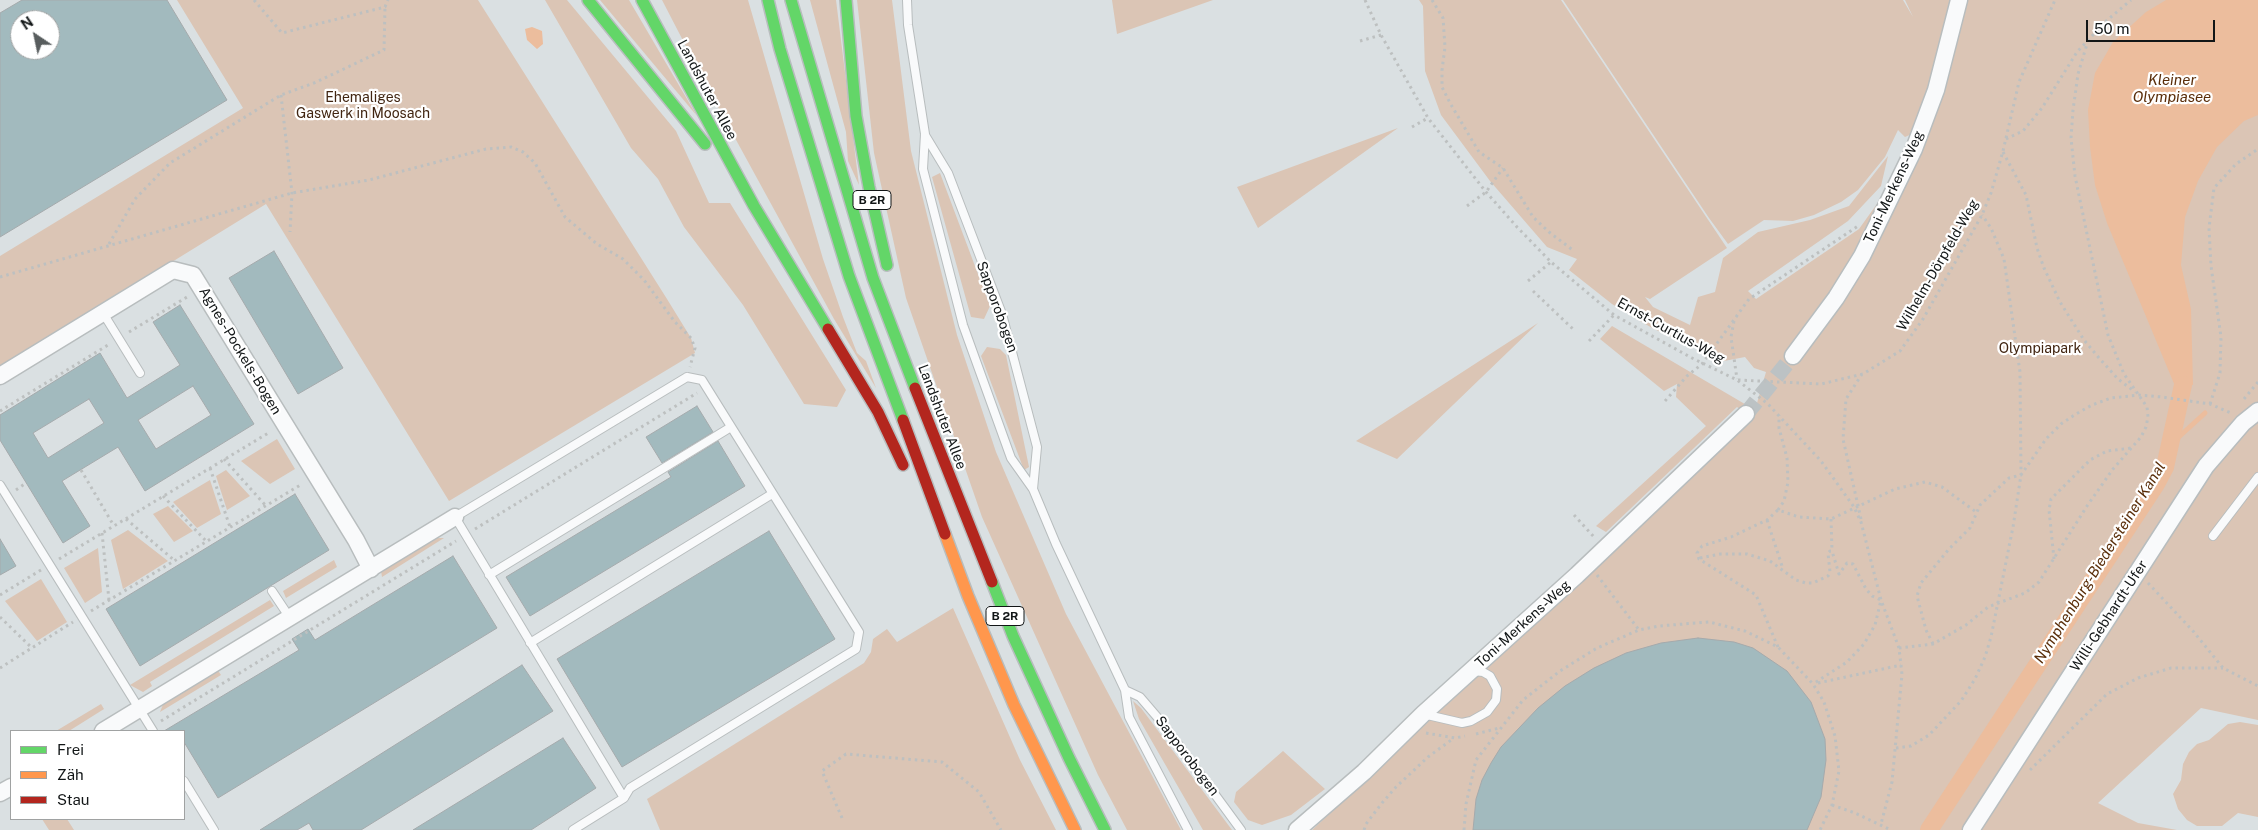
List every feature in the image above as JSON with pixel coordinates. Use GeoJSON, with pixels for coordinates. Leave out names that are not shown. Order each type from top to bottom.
{"type":"FeatureCollection","features":[{"type":"Feature","properties":{"kind":"highway"},"geometry":{"type":"LineString","coordinates":[[588,0],[665,93],[754,206]]}},
{"type":"Feature","properties":{"kind":"highway","name":"Landshuter Allee"},"geometry":{"type":"LineString","coordinates":[[642,0],[754,206],[878,412],[908,474]]}},
{"type":"Feature","properties":{"kind":"highway"},"geometry":{"type":"LineString","coordinates":[[768,0],[798,111],[849,276],[968,596]]}},
{"type":"Feature","properties":{"kind":"highway","name":"Landshuter Allee"},"geometry":{"type":"LineString","coordinates":[[791,0],[873,278],[1013,636],[1069,758],[1106,830]]}},
{"type":"Feature","properties":{"kind":"highway","name":"B 2R"},"geometry":{"type":"LineString","coordinates":[[846,0],[856,116],[869,187],[889,275]]}},
{"type":"Feature","properties":{"kind":"highway","name":"B 2R"},"geometry":{"type":"LineString","coordinates":[[896,303],[918,396]]}},
{"type":"Feature","properties":{"kind":"highway","name":"B 2R"},"geometry":{"type":"LineString","coordinates":[[916,491],[968,596],[1014,705],[1075,830]]}},
{"type":"Feature","properties":{"kind":"street","name":"Toni-Merkens-Weg"},"geometry":{"type":"LineString","coordinates":[[1793,356],[1836,298],[1862,256],[1899,182],[1914,149],[1936,90],[1959,0]]}},
{"type":"Feature","properties":{"kind":"street","name":"Agnes-Pockels-Bogen"},"geometry":{"type":"LineString","coordinates":[[0,376],[173,270],[193,274],[283,424],[356,540],[371,569]]}},
{"type":"Feature","properties":{"kind":"street","name":"Willi-Gebhardt-Ufer"},"geometry":{"type":"LineString","coordinates":[[1971,830],[2206,466],[2242,423],[2258,411]]}},
{"type":"Feature","properties":{"kind":"street","name":"Toni-Merkens-Weg"},"geometry":{"type":"LineString","coordinates":[[1297,830],[1362,773],[1423,714],[1589,564],[1746,414]]}},
{"type":"Feature","properties":{"kind":"street"},"geometry":{"type":"LineString","coordinates":[[104,730],[455,517]]}},
{"type":"Feature","properties":{"kind":"lane","name":"Sapporobogen"},"geometry":{"type":"LineString","coordinates":[[907,0],[908,25],[924,134],[923,169],[964,325],[1011,458],[1033,489],[1056,544],[1125,690],[1129,717],[1188,830]]}},
{"type":"Feature","properties":{"kind":"lane","name":"Sapporobogen"},"geometry":{"type":"LineString","coordinates":[[924,134],[948,173],[1002,314],[1038,446],[1033,489]]}},
{"type":"Feature","properties":{"kind":"lane"},"geometry":{"type":"LineString","coordinates":[[103,313],[140,373]]}},
{"type":"Feature","properties":{"kind":"lane"},"geometry":{"type":"LineString","coordinates":[[573,830],[624,798],[630,788],[856,650],[859,632],[702,380],[687,377],[455,517],[624,798]]}},
{"type":"Feature","properties":{"kind":"lane"},"geometry":{"type":"LineString","coordinates":[[489,575],[731,427]]}},
{"type":"Feature","properties":{"kind":"lane"},"geometry":{"type":"LineString","coordinates":[[2213,536],[2258,478]]}},
{"type":"Feature","properties":{"kind":"lane"},"geometry":{"type":"LineString","coordinates":[[0,485],[152,729]]}},
{"type":"Feature","properties":{"kind":"lane"},"geometry":{"type":"LineString","coordinates":[[530,643],[772,494]]}},
{"type":"Feature","properties":{"kind":"lane"},"geometry":{"type":"LineString","coordinates":[[272,591],[290,618]]}},
{"type":"Feature","properties":{"kind":"lane"},"geometry":{"type":"LineString","coordinates":[[1423,714],[1462,724],[1480,717],[1493,707],[1497,694],[1495,684],[1483,672],[1471,671]]}},
{"type":"Feature","properties":{"kind":"lane","name":"Sapporobogen"},"geometry":{"type":"LineString","coordinates":[[1125,690],[1140,697],[1164,725],[1241,830]]}},
{"type":"Feature","properties":{"kind":"lane"},"geometry":{"type":"LineString","coordinates":[[185,783],[214,830]]}},
{"type":"Feature","properties":{"kind":"path"},"geometry":{"type":"LineString","coordinates":[[254,0],[282,33],[386,7]]}},
{"type":"Feature","properties":{"kind":"path"},"geometry":{"type":"LineString","coordinates":[[109,244],[135,198],[170,163],[281,95],[314,83],[384,50],[388,0]]}},
{"type":"Feature","properties":{"kind":"path","name":"Ernst-Curtius-Weg"},"geometry":{"type":"LineString","coordinates":[[1365,0],[1381,35],[1428,118],[1486,192],[1551,262],[1614,314],[1702,364],[1737,380],[1779,415],[1821,461],[1854,507],[1861,522],[1882,600],[1899,648],[1902,674],[1892,782],[1881,824]]}},
{"type":"Feature","properties":{"kind":"path"},"geometry":{"type":"LineString","coordinates":[[1432,0],[1443,18],[1446,46],[1442,70],[1442,87],[1480,152],[1503,168],[1533,217],[1574,251]]}},
{"type":"Feature","properties":{"kind":"path","name":"Wilhelm-Dörpfeld-Weg"},"geometry":{"type":"LineString","coordinates":[[1737,380],[1821,384],[1862,374],[1900,351],[1922,320],[1982,214],[1991,193],[2003,151],[2019,82],[2055,0]]}},
{"type":"Feature","properties":{"kind":"path"},"geometry":{"type":"LineString","coordinates":[[2005,140],[2023,131],[2042,108],[2077,52],[2087,44],[2105,22],[2132,0]]}},
{"type":"Feature","properties":{"kind":"path"},"geometry":{"type":"LineString","coordinates":[[1360,41],[1381,35]]}},
{"type":"Feature","properties":{"kind":"path"},"geometry":{"type":"LineString","coordinates":[[1899,648],[1934,644],[1966,625],[1988,607],[2025,592],[2039,582],[2087,506],[2141,437],[2148,417],[2147,407],[2124,374],[2108,335],[2075,176],[2071,138],[2073,110],[2078,74],[2087,44]]}},
{"type":"Feature","properties":{"kind":"path"},"geometry":{"type":"LineString","coordinates":[[281,95],[292,193],[290,232]]}},
{"type":"Feature","properties":{"kind":"path"},"geometry":{"type":"LineString","coordinates":[[1412,127],[1428,118]]}},
{"type":"Feature","properties":{"kind":"path"},"geometry":{"type":"LineString","coordinates":[[0,277],[109,244],[292,193],[369,180],[486,149],[511,146],[523,152],[536,163],[565,218],[598,244],[623,259],[644,280],[675,322],[691,338],[696,348],[687,377]]}},
{"type":"Feature","properties":{"kind":"path"},"geometry":{"type":"LineString","coordinates":[[2210,404],[2220,373],[2221,337],[2209,228],[2214,188],[2236,164],[2258,149]]}},
{"type":"Feature","properties":{"kind":"path"},"geometry":{"type":"LineString","coordinates":[[2003,151],[2026,195],[2040,255],[2060,302],[2084,340],[2099,358],[2118,378],[2139,395]]}},
{"type":"Feature","properties":{"kind":"path"},"geometry":{"type":"LineString","coordinates":[[1466,206],[1486,192],[1503,168]]}},
{"type":"Feature","properties":{"kind":"path"},"geometry":{"type":"LineString","coordinates":[[1896,748],[1910,746],[1929,735],[1961,702],[1975,680],[1986,657],[1998,604],[2021,475],[2020,372],[2004,259],[1991,228],[1982,214]]}},
{"type":"Feature","properties":{"kind":"path"},"geometry":{"type":"LineString","coordinates":[[1665,402],[1687,376],[1702,364],[1749,299],[1863,222]]}},
{"type":"Feature","properties":{"kind":"path"},"geometry":{"type":"LineString","coordinates":[[1528,281],[1551,262]]}},
{"type":"Feature","properties":{"kind":"path"},"geometry":{"type":"LineString","coordinates":[[1533,291],[1573,329]]}},
{"type":"Feature","properties":{"kind":"path"},"geometry":{"type":"LineString","coordinates":[[0,410],[192,294]]}},
{"type":"Feature","properties":{"kind":"path"},"geometry":{"type":"LineString","coordinates":[[1589,341],[1614,314]]}},
{"type":"Feature","properties":{"kind":"path"},"geometry":{"type":"LineString","coordinates":[[1735,318],[1731,337],[1737,380]]}},
{"type":"Feature","properties":{"kind":"path"},"geometry":{"type":"LineString","coordinates":[[1861,522],[1843,439],[1846,399],[1862,374]]}},
{"type":"Feature","properties":{"kind":"path"},"geometry":{"type":"LineString","coordinates":[[2243,401],[2258,382]]}},
{"type":"Feature","properties":{"kind":"path"},"geometry":{"type":"LineString","coordinates":[[152,729],[706,388]]}},
{"type":"Feature","properties":{"kind":"path"},"geometry":{"type":"LineString","coordinates":[[1934,644],[1926,630],[1917,596],[1918,589],[1949,549],[1970,528],[1980,505],[2008,478],[2021,475],[2046,439],[2061,424],[2092,405],[2111,398],[2139,395],[2210,404],[2233,413],[2242,423]]}},
{"type":"Feature","properties":{"kind":"path"},"geometry":{"type":"LineString","coordinates":[[1778,647],[1756,595],[1699,558],[1697,553],[1702,546],[1731,537],[1767,520],[1778,510],[1784,501],[1788,482],[1787,458],[1779,428],[1779,415]]}},
{"type":"Feature","properties":{"kind":"path"},"geometry":{"type":"LineString","coordinates":[[0,594],[283,424]]}},
{"type":"Feature","properties":{"kind":"path"},"geometry":{"type":"LineString","coordinates":[[2054,560],[2049,510],[2051,499],[2090,460],[2107,451],[2131,448]]}},
{"type":"Feature","properties":{"kind":"path"},"geometry":{"type":"LineString","coordinates":[[224,459],[266,506]]}},
{"type":"Feature","properties":{"kind":"path"},"geometry":{"type":"LineString","coordinates":[[210,468],[230,528]]}},
{"type":"Feature","properties":{"kind":"path"},"geometry":{"type":"LineString","coordinates":[[81,470],[114,526]]}},
{"type":"Feature","properties":{"kind":"path"},"geometry":{"type":"LineString","coordinates":[[0,668],[109,600],[316,476]]}},
{"type":"Feature","properties":{"kind":"path"},"geometry":{"type":"LineString","coordinates":[[1778,510],[1799,516],[1831,519],[1842,515],[1858,504],[1895,489],[1925,482],[1942,487],[1976,512]]}},
{"type":"Feature","properties":{"kind":"path"},"geometry":{"type":"LineString","coordinates":[[163,496],[207,542]]}},
{"type":"Feature","properties":{"kind":"path"},"geometry":{"type":"LineString","coordinates":[[1574,515],[1604,548]]}},
{"type":"Feature","properties":{"kind":"path"},"geometry":{"type":"LineString","coordinates":[[126,519],[175,561]]}},
{"type":"Feature","properties":{"kind":"path"},"geometry":{"type":"LineString","coordinates":[[1813,684],[1847,662],[1864,644],[1875,626],[1882,600],[1872,596],[1866,590],[1853,564],[1847,563],[1839,574],[1832,551],[1831,519]]}},
{"type":"Feature","properties":{"kind":"path"},"geometry":{"type":"LineString","coordinates":[[1767,520],[1783,570]]}},
{"type":"Feature","properties":{"kind":"path"},"geometry":{"type":"LineString","coordinates":[[102,533],[109,600]]}},
{"type":"Feature","properties":{"kind":"path"},"geometry":{"type":"LineString","coordinates":[[1699,558],[1720,554],[1747,554],[1770,561],[1796,580],[1813,583],[1828,576],[1830,572],[1828,553],[1832,551]]}},
{"type":"Feature","properties":{"kind":"path"},"geometry":{"type":"LineString","coordinates":[[1589,564],[1640,630]]}},
{"type":"Feature","properties":{"kind":"path"},"geometry":{"type":"LineString","coordinates":[[2137,572],[2193,631],[2223,668],[2258,686]]}},
{"type":"Feature","properties":{"kind":"path"},"geometry":{"type":"LineString","coordinates":[[0,617],[32,648]]}},
{"type":"Feature","properties":{"kind":"path"},"geometry":{"type":"LineString","coordinates":[[1464,830],[1466,804],[1476,760],[1499,728],[1523,700],[1560,671],[1597,648],[1640,630],[1659,626],[1709,622],[1746,631],[1778,647],[1813,684],[1824,702],[1835,736],[1838,771],[1832,805],[1820,830]]}},
{"type":"Feature","properties":{"kind":"path"},"geometry":{"type":"LineString","coordinates":[[1813,684],[1901,665]]}},
{"type":"Feature","properties":{"kind":"path"},"geometry":{"type":"LineString","coordinates":[[2029,772],[2107,694],[2138,678],[2171,668],[2223,668]]}},
{"type":"Feature","properties":{"kind":"path"},"geometry":{"type":"LineString","coordinates":[[1418,734],[1431,733],[1455,738],[1499,728]]}},
{"type":"Feature","properties":{"kind":"path"},"geometry":{"type":"LineString","coordinates":[[1364,830],[1382,802],[1412,771],[1455,738]]}},
{"type":"Feature","properties":{"kind":"path"},"geometry":{"type":"LineString","coordinates":[[842,818],[822,771],[846,754],[942,762],[979,792],[1001,830]]}},
{"type":"Feature","properties":{"kind":"path"},"geometry":{"type":"LineString","coordinates":[[1832,805],[1892,830]]}},
{"type":"Feature","properties":{"kind":"green space","name":"Ehemaliges Gaswerk in Moosach"},"geometry":{"type":"Polygon","coordinates":[[[177,0],[478,0],[691,338],[695,353],[449,501],[266,204],[0,368],[0,256],[243,108],[177,0]]]}},
{"type":"Feature","properties":{"kind":"green space"},"geometry":{"type":"Polygon","coordinates":[[[545,0],[567,0],[676,131],[709,203],[730,203],[846,390],[837,407],[804,404],[743,305],[684,227],[658,179],[631,148],[545,0]]]}},
{"type":"Feature","properties":{"kind":"green space"},"geometry":{"type":"Polygon","coordinates":[[[600,0],[629,0],[697,116],[600,0]]]}},
{"type":"Feature","properties":{"kind":"green space"},"geometry":{"type":"Polygon","coordinates":[[[662,0],[748,0],[823,259],[857,353],[866,361],[876,388],[834,319],[706,85],[662,0]]]}},
{"type":"Feature","properties":{"kind":"green space"},"geometry":{"type":"Polygon","coordinates":[[[810,0],[836,0],[859,185],[848,161],[846,132],[810,0]]]}},
{"type":"Feature","properties":{"kind":"green space"},"geometry":{"type":"Polygon","coordinates":[[[857,0],[892,0],[911,151],[957,335],[996,452],[1066,614],[1181,830],[1127,830],[1098,775],[982,517],[906,298],[874,153],[857,0]]]}},
{"type":"Feature","properties":{"kind":"green space"},"geometry":{"type":"Polygon","coordinates":[[[1112,0],[1213,0],[1117,34],[1112,0]]]}},
{"type":"Feature","properties":{"kind":"green space","name":"Olympiapark"},"geometry":{"type":"Polygon","coordinates":[[[1419,0],[1561,0],[1727,248],[1650,299],[1645,297],[1653,307],[1690,325],[1698,297],[1715,292],[1723,258],[1758,232],[1810,220],[1849,206],[1888,156],[1881,186],[1848,221],[1748,291],[1756,299],[1859,229],[1884,194],[1912,134],[1905,137],[1898,130],[1885,157],[1858,190],[1841,202],[1814,215],[1793,221],[1764,220],[1728,244],[1563,0],[1903,0],[1913,17],[1905,0],[2258,0],[2258,720],[2201,708],[2098,803],[2138,823],[2177,830],[1312,830],[1753,419],[1737,407],[1606,532],[1596,526],[1706,426],[1676,397],[1677,384],[1664,391],[1600,339],[1612,326],[1755,410],[1766,372],[1754,368],[1745,357],[1724,361],[1652,328],[1612,304],[1569,270],[1577,259],[1547,247],[1490,181],[1441,115],[1425,71],[1423,6],[1419,0]]]}},
{"type":"Feature","properties":{"kind":"green space"},"geometry":{"type":"Polygon","coordinates":[[[1398,128],[1258,228],[1237,187],[1398,128]]]}},
{"type":"Feature","properties":{"kind":"green space"},"geometry":{"type":"Polygon","coordinates":[[[940,173],[990,306],[984,319],[971,317],[932,177],[940,173]]]}},
{"type":"Feature","properties":{"kind":"green space"},"geometry":{"type":"Polygon","coordinates":[[[1538,323],[1397,459],[1356,441],[1538,323]]]}},
{"type":"Feature","properties":{"kind":"green space"},"geometry":{"type":"Polygon","coordinates":[[[987,347],[1000,349],[1006,355],[1029,467],[1024,470],[981,356],[987,347]]]}},
{"type":"Feature","properties":{"kind":"green space"},"geometry":{"type":"Polygon","coordinates":[[[277,439],[295,469],[270,484],[241,461],[277,439]]]}},
{"type":"Feature","properties":{"kind":"green space"},"geometry":{"type":"Polygon","coordinates":[[[226,470],[250,496],[227,510],[216,476],[226,470]]]}},
{"type":"Feature","properties":{"kind":"green space"},"geometry":{"type":"Polygon","coordinates":[[[210,480],[221,514],[197,528],[173,502],[210,480]]]}},
{"type":"Feature","properties":{"kind":"green space"},"geometry":{"type":"Polygon","coordinates":[[[168,506],[193,531],[174,542],[153,514],[168,506]]]}},
{"type":"Feature","properties":{"kind":"green space"},"geometry":{"type":"Polygon","coordinates":[[[128,530],[168,561],[123,589],[111,540],[128,530]]]}},
{"type":"Feature","properties":{"kind":"green space"},"geometry":{"type":"Polygon","coordinates":[[[436,538],[444,538],[382,577],[381,571],[436,538]]]}},
{"type":"Feature","properties":{"kind":"green space"},"geometry":{"type":"Polygon","coordinates":[[[98,548],[102,592],[85,603],[64,568],[98,548]]]}},
{"type":"Feature","properties":{"kind":"green space"},"geometry":{"type":"Polygon","coordinates":[[[334,560],[337,567],[286,598],[283,591],[334,560]]]}},
{"type":"Feature","properties":{"kind":"green space"},"geometry":{"type":"Polygon","coordinates":[[[41,579],[67,622],[37,641],[5,601],[41,579]]]}},
{"type":"Feature","properties":{"kind":"green space"},"geometry":{"type":"Polygon","coordinates":[[[270,600],[274,606],[150,682],[152,686],[143,692],[130,685],[270,600]]]}},
{"type":"Feature","properties":{"kind":"green space"},"geometry":{"type":"Polygon","coordinates":[[[953,608],[1020,760],[1056,830],[660,830],[647,799],[864,663],[871,652],[873,639],[887,629],[897,642],[953,608]]]}},
{"type":"Feature","properties":{"kind":"green space"},"geometry":{"type":"Polygon","coordinates":[[[217,669],[221,675],[160,712],[164,702],[217,669]]]}},
{"type":"Feature","properties":{"kind":"green space"},"geometry":{"type":"Polygon","coordinates":[[[1133,701],[1141,708],[1232,830],[1203,830],[1139,719],[1133,701]]]}},
{"type":"Feature","properties":{"kind":"green space"},"geometry":{"type":"Polygon","coordinates":[[[101,704],[104,709],[71,730],[58,730],[101,704]]]}},
{"type":"Feature","properties":{"kind":"green space"},"geometry":{"type":"Polygon","coordinates":[[[2240,722],[2258,725],[2258,817],[2238,813],[2222,826],[2197,826],[2187,820],[2178,809],[2173,794],[2181,780],[2183,764],[2189,752],[2197,744],[2209,740],[2228,724],[2240,722]]]}},
{"type":"Feature","properties":{"kind":"green space"},"geometry":{"type":"Polygon","coordinates":[[[1283,751],[1325,789],[1291,815],[1262,825],[1248,820],[1234,802],[1236,792],[1283,751]]]}},
{"type":"Feature","properties":{"kind":"green space"},"geometry":{"type":"Polygon","coordinates":[[[43,820],[68,820],[74,830],[49,830],[43,820]]]}},
{"type":"Feature","properties":{"kind":"water","name":"Kleiner Olympiasee"},"geometry":{"type":"Polygon","coordinates":[[[2166,0],[2258,0],[2258,115],[2244,121],[2217,147],[2198,181],[2185,217],[2181,265],[2191,309],[2193,385],[2175,386],[2107,223],[2095,185],[2088,110],[2095,73],[2113,42],[2146,12],[2166,0]]]}},
{"type":"Feature","properties":{"kind":"water"},"geometry":{"type":"Polygon","coordinates":[[[532,27],[542,31],[543,44],[537,49],[527,40],[525,29],[532,27]]]}},
{"type":"Feature","properties":{"kind":"building"},"geometry":{"type":"Polygon","coordinates":[[[22,0],[167,0],[227,100],[0,237],[0,13],[22,0]]]}},
{"type":"Feature","properties":{"kind":"building"},"geometry":{"type":"Polygon","coordinates":[[[274,251],[343,368],[298,394],[229,278],[274,251]]]}},
{"type":"Feature","properties":{"kind":"building"},"geometry":{"type":"Polygon","coordinates":[[[180,305],[254,424],[145,491],[118,447],[62,481],[90,526],[63,543],[0,440],[0,415],[100,353],[127,398],[180,365],[153,322],[180,305]],[[193,386],[138,420],[156,449],[211,415],[193,386]],[[89,399],[33,433],[48,458],[104,423],[89,399]]]}},
{"type":"Feature","properties":{"kind":"building"},"geometry":{"type":"Polygon","coordinates":[[[697,406],[713,432],[662,463],[646,437],[697,406]]]}},
{"type":"Feature","properties":{"kind":"building"},"geometry":{"type":"Polygon","coordinates":[[[718,441],[745,486],[530,616],[506,577],[671,477],[668,472],[718,441]]]}},
{"type":"Feature","properties":{"kind":"building"},"geometry":{"type":"Polygon","coordinates":[[[295,494],[329,550],[140,666],[106,609],[295,494]]]}},
{"type":"Feature","properties":{"kind":"building"},"geometry":{"type":"Polygon","coordinates":[[[769,531],[835,639],[622,767],[557,659],[769,531]]]}},
{"type":"Feature","properties":{"kind":"building"},"geometry":{"type":"Polygon","coordinates":[[[0,539],[16,566],[0,575],[0,539]]]}},
{"type":"Feature","properties":{"kind":"building"},"geometry":{"type":"Polygon","coordinates":[[[453,556],[497,628],[218,798],[185,744],[185,730],[166,730],[299,650],[292,639],[308,629],[315,640],[453,556]]]}},
{"type":"Feature","properties":{"kind":"building"},"geometry":{"type":"Polygon","coordinates":[[[1698,638],[1734,642],[1753,648],[1787,671],[1811,702],[1825,739],[1826,760],[1821,797],[1807,830],[1473,830],[1476,799],[1482,780],[1491,763],[1501,747],[1538,708],[1565,686],[1594,668],[1626,653],[1661,643],[1698,638]]]}},
{"type":"Feature","properties":{"kind":"building"},"geometry":{"type":"Polygon","coordinates":[[[522,665],[553,711],[361,830],[313,830],[309,823],[297,830],[260,830],[522,665]]]}},
{"type":"Feature","properties":{"kind":"building"},"geometry":{"type":"Polygon","coordinates":[[[563,738],[596,788],[531,830],[413,830],[563,738]]]}},
{"type":"Feature","properties":{"kind":"waterway","name":"Nymphenburg-Biedersteiner Kanal"},"geometry":{"type":"LineString","coordinates":[[1929,830],[2156,484],[2165,467],[2183,385]]}},
{"type":"Feature","properties":{"kind":"waterway"},"geometry":{"type":"LineString","coordinates":[[2170,445],[2205,413]]}},
{"type":"Feature","properties":{"kind":"tunnel"},"geometry":{"type":"LineString","coordinates":[[1746,414],[1793,356]]}},
{"type":"Feature","properties":{"kind":"traffic: fast"},"geometry":{"type":"LineString","coordinates":[[588,0],[705,144]]}},
{"type":"Feature","properties":{"kind":"traffic: fast"},"geometry":{"type":"LineString","coordinates":[[642,0],[754,206],[828,329]]}},
{"type":"Feature","properties":{"kind":"traffic: fast"},"geometry":{"type":"LineString","coordinates":[[768,0],[780,49],[849,276],[903,420]]}},
{"type":"Feature","properties":{"kind":"traffic: fast"},"geometry":{"type":"LineString","coordinates":[[791,0],[873,278],[915,388]]}},
{"type":"Feature","properties":{"kind":"traffic: fast"},"geometry":{"type":"LineString","coordinates":[[846,0],[856,116],[869,187],[887,265]]}},
{"type":"Feature","properties":{"kind":"traffic: fast"},"geometry":{"type":"LineString","coordinates":[[992,582],[1013,636],[1069,758],[1105,830]]}},
{"type":"Feature","properties":{"kind":"traffic: slow"},"geometry":{"type":"LineString","coordinates":[[945,534],[968,596],[1014,705],[1075,830]]}},
{"type":"Feature","properties":{"kind":"traffic: jam"},"geometry":{"type":"LineString","coordinates":[[828,329],[878,412],[903,465]]}},
{"type":"Feature","properties":{"kind":"traffic: jam"},"geometry":{"type":"LineString","coordinates":[[915,388],[992,582]]}},
{"type":"Feature","properties":{"kind":"traffic: jam"},"geometry":{"type":"LineString","coordinates":[[903,420],[945,534]]}}]}
